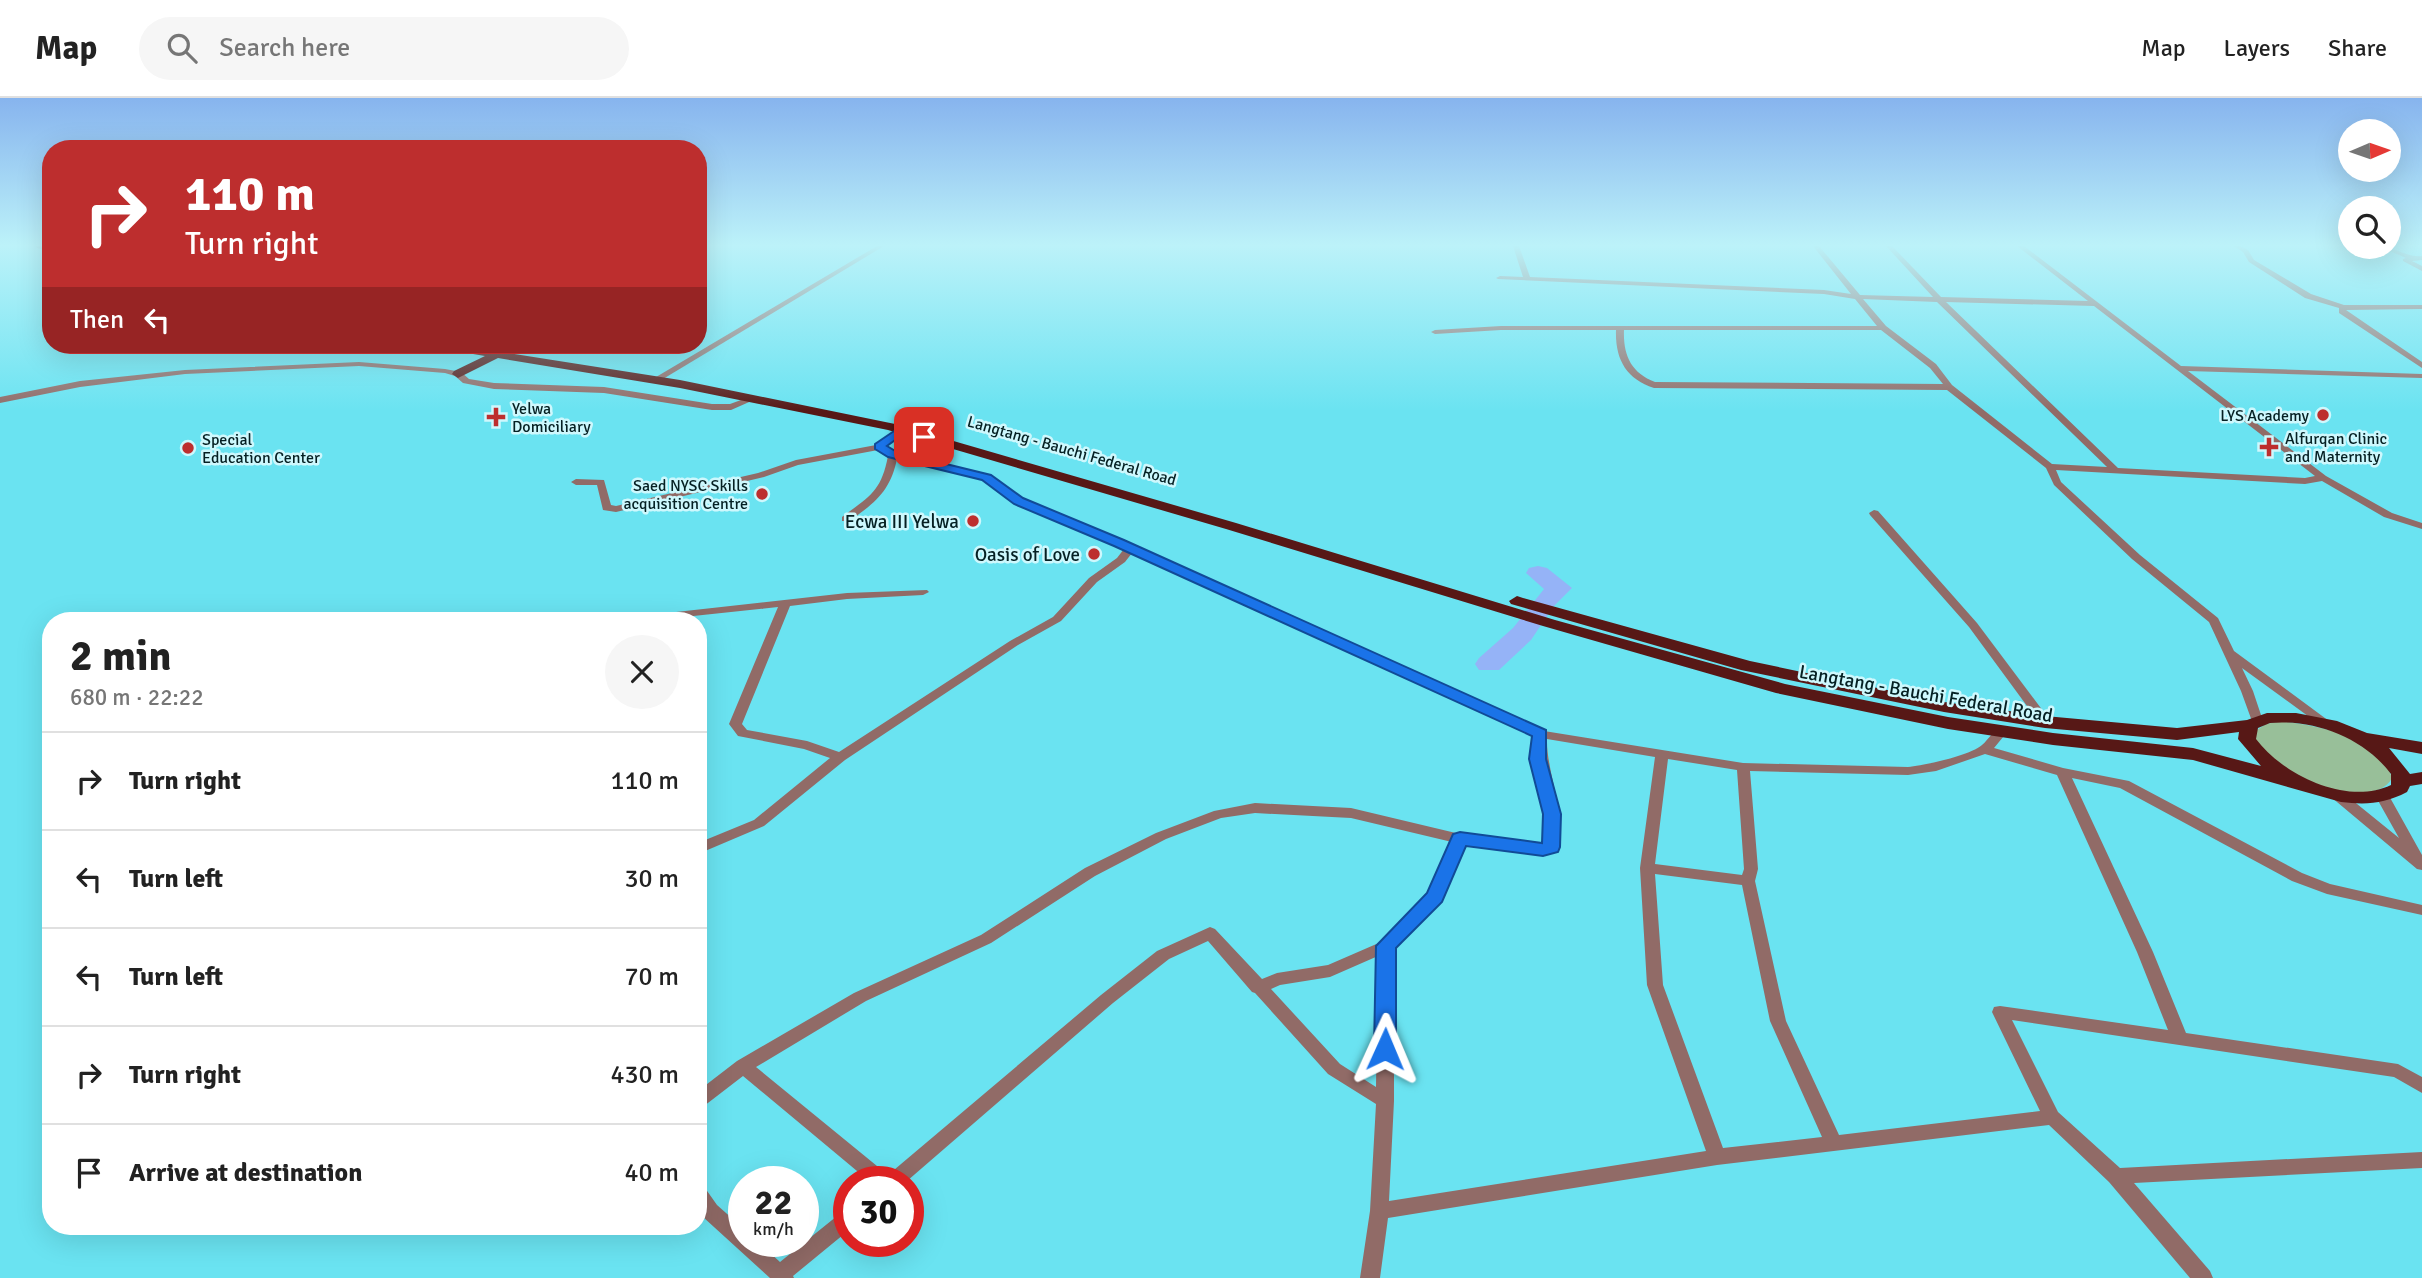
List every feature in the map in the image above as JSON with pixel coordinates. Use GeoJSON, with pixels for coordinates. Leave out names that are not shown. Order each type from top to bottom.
{"type":"FeatureCollection","features":[{"type":"Feature","properties":{"kind":"main road"},"geometry":{"type":"LineString","coordinates":[[458,374],[497,354]]}},
{"type":"Feature","properties":{"kind":"main road"},"geometry":{"type":"LineString","coordinates":[[514,354],[660,377],[900,431],[1553,618]]}},
{"type":"Feature","properties":{"kind":"main road","name":"Langtang - Bauchi Federal Road"},"geometry":{"type":"LineString","coordinates":[[660,377],[783,395],[908,423],[1514,607]]}},
{"type":"Feature","properties":{"kind":"main road","name":"Langtang - Bauchi Federal Road"},"geometry":{"type":"LineString","coordinates":[[1553,618],[1784,675],[1944,707],[2045,722],[2177,734],[2294,717],[2327,724],[2360,738]]}},
{"type":"Feature","properties":{"kind":"main road","name":"Langtang - Bauchi Federal Road"},"geometry":{"type":"LineString","coordinates":[[1553,618],[1782,690],[2002,732],[2193,754],[2301,783]]}},
{"type":"Feature","properties":{"kind":"main road"},"geometry":{"type":"LineString","coordinates":[[2254,723],[2247,732],[2251,748],[2271,766],[2301,783],[2336,794],[2383,797],[2412,780],[2360,738]]}},
{"type":"Feature","properties":{"kind":"main road"},"geometry":{"type":"LineString","coordinates":[[2360,738],[2422,748]]}},
{"type":"Feature","properties":{"kind":"street"},"geometry":{"type":"LineString","coordinates":[[707,349],[788,301]]}},
{"type":"Feature","properties":{"kind":"street"},"geometry":{"type":"LineString","coordinates":[[1860,301],[1883,328],[1933,366],[1949,387],[2050,467],[2114,468],[2305,481],[2323,478]]}},
{"type":"Feature","properties":{"kind":"street"},"geometry":{"type":"LineString","coordinates":[[1941,301],[2114,468]]}},
{"type":"Feature","properties":{"kind":"street"},"geometry":{"type":"LineString","coordinates":[[1982,301],[2098,304]]}},
{"type":"Feature","properties":{"kind":"street"},"geometry":{"type":"LineString","coordinates":[[2094,301],[2323,478],[2388,515],[2422,526]]}},
{"type":"Feature","properties":{"kind":"street"},"geometry":{"type":"LineString","coordinates":[[2324,301],[2343,307],[2422,307]]}},
{"type":"Feature","properties":{"kind":"street"},"geometry":{"type":"LineString","coordinates":[[2343,307],[2342,311],[2422,366]]}},
{"type":"Feature","properties":{"kind":"street"},"geometry":{"type":"LineString","coordinates":[[1435,332],[1620,328],[1883,328]]}},
{"type":"Feature","properties":{"kind":"street"},"geometry":{"type":"LineString","coordinates":[[1620,328],[1620,354],[1626,368],[1642,382],[1654,385],[1949,387]]}},
{"type":"Feature","properties":{"kind":"street"},"geometry":{"type":"LineString","coordinates":[[660,377],[699,354]]}},
{"type":"Feature","properties":{"kind":"street"},"geometry":{"type":"LineString","coordinates":[[0,400],[80,384],[186,372],[359,364],[458,374],[466,382],[604,390],[712,407],[731,407],[752,399]]}},
{"type":"Feature","properties":{"kind":"street"},"geometry":{"type":"LineString","coordinates":[[2182,368],[2422,376]]}},
{"type":"Feature","properties":{"kind":"street"},"geometry":{"type":"LineString","coordinates":[[576,482],[601,482],[607,508],[616,509],[761,475],[796,463],[879,447],[900,431]]}},
{"type":"Feature","properties":{"kind":"street"},"geometry":{"type":"LineString","coordinates":[[879,447],[893,455],[987,478],[1018,501],[1130,548],[1541,734],[1743,767],[1908,771],[1931,768],[1985,750],[2002,732]]}},
{"type":"Feature","properties":{"kind":"street"},"geometry":{"type":"LineString","coordinates":[[846,519],[888,482],[893,455]]}},
{"type":"Feature","properties":{"kind":"street"},"geometry":{"type":"LineString","coordinates":[[2050,467],[2051,475],[2057,483],[2136,557],[2214,620],[2230,653],[2254,723]]}},
{"type":"Feature","properties":{"kind":"street"},"geometry":{"type":"LineString","coordinates":[[1874,513],[1973,625],[2045,722]]}},
{"type":"Feature","properties":{"kind":"street"},"geometry":{"type":"LineString","coordinates":[[707,845],[759,823],[840,757],[1013,643],[1057,619],[1093,580],[1121,560],[1130,548]]}},
{"type":"Feature","properties":{"kind":"street"},"geometry":{"type":"LineString","coordinates":[[697,612],[786,602],[923,592]]}},
{"type":"Feature","properties":{"kind":"street"},"geometry":{"type":"LineString","coordinates":[[786,602],[735,724],[743,733],[807,745],[840,757]]}},
{"type":"Feature","properties":{"kind":"street"},"geometry":{"type":"LineString","coordinates":[[2230,653],[2327,724]]}},
{"type":"Feature","properties":{"kind":"street"},"geometry":{"type":"LineString","coordinates":[[707,1094],[743,1066],[860,997],[986,939],[1090,872],[1161,835],[1219,814],[1255,808],[1351,813],[1460,839],[1543,849],[1551,847],[1552,814],[1538,759],[1541,734]]}},
{"type":"Feature","properties":{"kind":"street"},"geometry":{"type":"LineString","coordinates":[[1985,750],[2062,772],[2124,784],[2297,877],[2327,889],[2422,909]]}},
{"type":"Feature","properties":{"kind":"street"},"geometry":{"type":"LineString","coordinates":[[1662,754],[1647,868],[1655,985],[1717,1157]]}},
{"type":"Feature","properties":{"kind":"street"},"geometry":{"type":"LineString","coordinates":[[1743,767],[1751,869],[1748,881],[1779,1021],[1833,1143]]}},
{"type":"Feature","properties":{"kind":"street"},"geometry":{"type":"LineString","coordinates":[[2062,772],[2145,952],[2179,1037]]}},
{"type":"Feature","properties":{"kind":"street"},"geometry":{"type":"LineString","coordinates":[[2336,794],[2420,863]]}},
{"type":"Feature","properties":{"kind":"street"},"geometry":{"type":"LineString","coordinates":[[2383,797],[2420,863]]}},
{"type":"Feature","properties":{"kind":"street"},"geometry":{"type":"LineString","coordinates":[[1258,988],[1277,979],[1330,971],[1386,946],[1435,897],[1460,839]]}},
{"type":"Feature","properties":{"kind":"street"},"geometry":{"type":"LineString","coordinates":[[1647,868],[1748,881]]}},
{"type":"Feature","properties":{"kind":"street"},"geometry":{"type":"LineString","coordinates":[[912,1166],[1163,955],[1185,948],[1210,933],[1334,1069],[1385,1101]]}},
{"type":"Feature","properties":{"kind":"street"},"geometry":{"type":"LineString","coordinates":[[1370,1278],[1379,1211],[1385,1101],[1386,946]]}},
{"type":"Feature","properties":{"kind":"street"},"geometry":{"type":"LineString","coordinates":[[2203,1278],[2116,1176],[2052,1117],[2000,1012],[2422,1073]]}},
{"type":"Feature","properties":{"kind":"street"},"geometry":{"type":"LineString","coordinates":[[743,1066],[864,1166]]}},
{"type":"Feature","properties":{"kind":"street"},"geometry":{"type":"LineString","coordinates":[[2398,1071],[2422,1086]]}},
{"type":"Feature","properties":{"kind":"street"},"geometry":{"type":"LineString","coordinates":[[1379,1211],[1717,1157],[2052,1117]]}},
{"type":"Feature","properties":{"kind":"street"},"geometry":{"type":"LineString","coordinates":[[2116,1176],[2422,1160]]}},
{"type":"Feature","properties":{"kind":"street"},"geometry":{"type":"LineString","coordinates":[[707,1207],[728,1227]]}},
{"type":"Feature","properties":{"kind":"street"},"geometry":{"type":"LineString","coordinates":[[762,1257],[783,1275],[833,1232]]}},
{"type":"Feature","properties":{"kind":"green space"},"geometry":{"type":"Polygon","coordinates":[[[2280,721],[2329,730],[2361,742],[2385,763],[2392,778],[2383,788],[2369,792],[2352,792],[2315,784],[2298,777],[2272,761],[2255,739],[2257,730],[2266,724],[2280,721]]]}},
{"type":"Feature","properties":{"kind":"waterway"},"geometry":{"type":"LineString","coordinates":[[1489,664],[1522,634],[1544,602],[1559,588],[1538,573]]}},
{"type":"Feature","properties":{"kind":"place","name":"LYS Academy"},"geometry":{"type":"Point","coordinates":[2323,415]}},
{"type":"Feature","properties":{"kind":"place","name":"Yelwa Domiciliary"},"geometry":{"type":"Point","coordinates":[496,417]}},
{"type":"Feature","properties":{"kind":"place","name":"Alfurqan Clinic and Maternity"},"geometry":{"type":"Point","coordinates":[2269,447]}},
{"type":"Feature","properties":{"kind":"place","name":"Special Education Center"},"geometry":{"type":"Point","coordinates":[188,448]}},
{"type":"Feature","properties":{"kind":"place","name":"Saed NYSC Skills acquisition Centre"},"geometry":{"type":"Point","coordinates":[762,494]}},
{"type":"Feature","properties":{"kind":"place","name":"Ecwa III Yelwa"},"geometry":{"type":"Point","coordinates":[973,521]}},
{"type":"Feature","properties":{"kind":"place","name":"Oasis of Love"},"geometry":{"type":"Point","coordinates":[1094,554]}},
{"type":"Feature","properties":{"kind":"route"},"geometry":{"type":"LineString","coordinates":[[924,437],[900,431],[879,447],[893,455],[952,467],[987,478],[1018,501],[1119,543],[1541,734],[1538,759],[1552,814],[1551,847],[1543,849],[1460,839],[1435,897],[1386,946],[1385,1049]]}}]}
